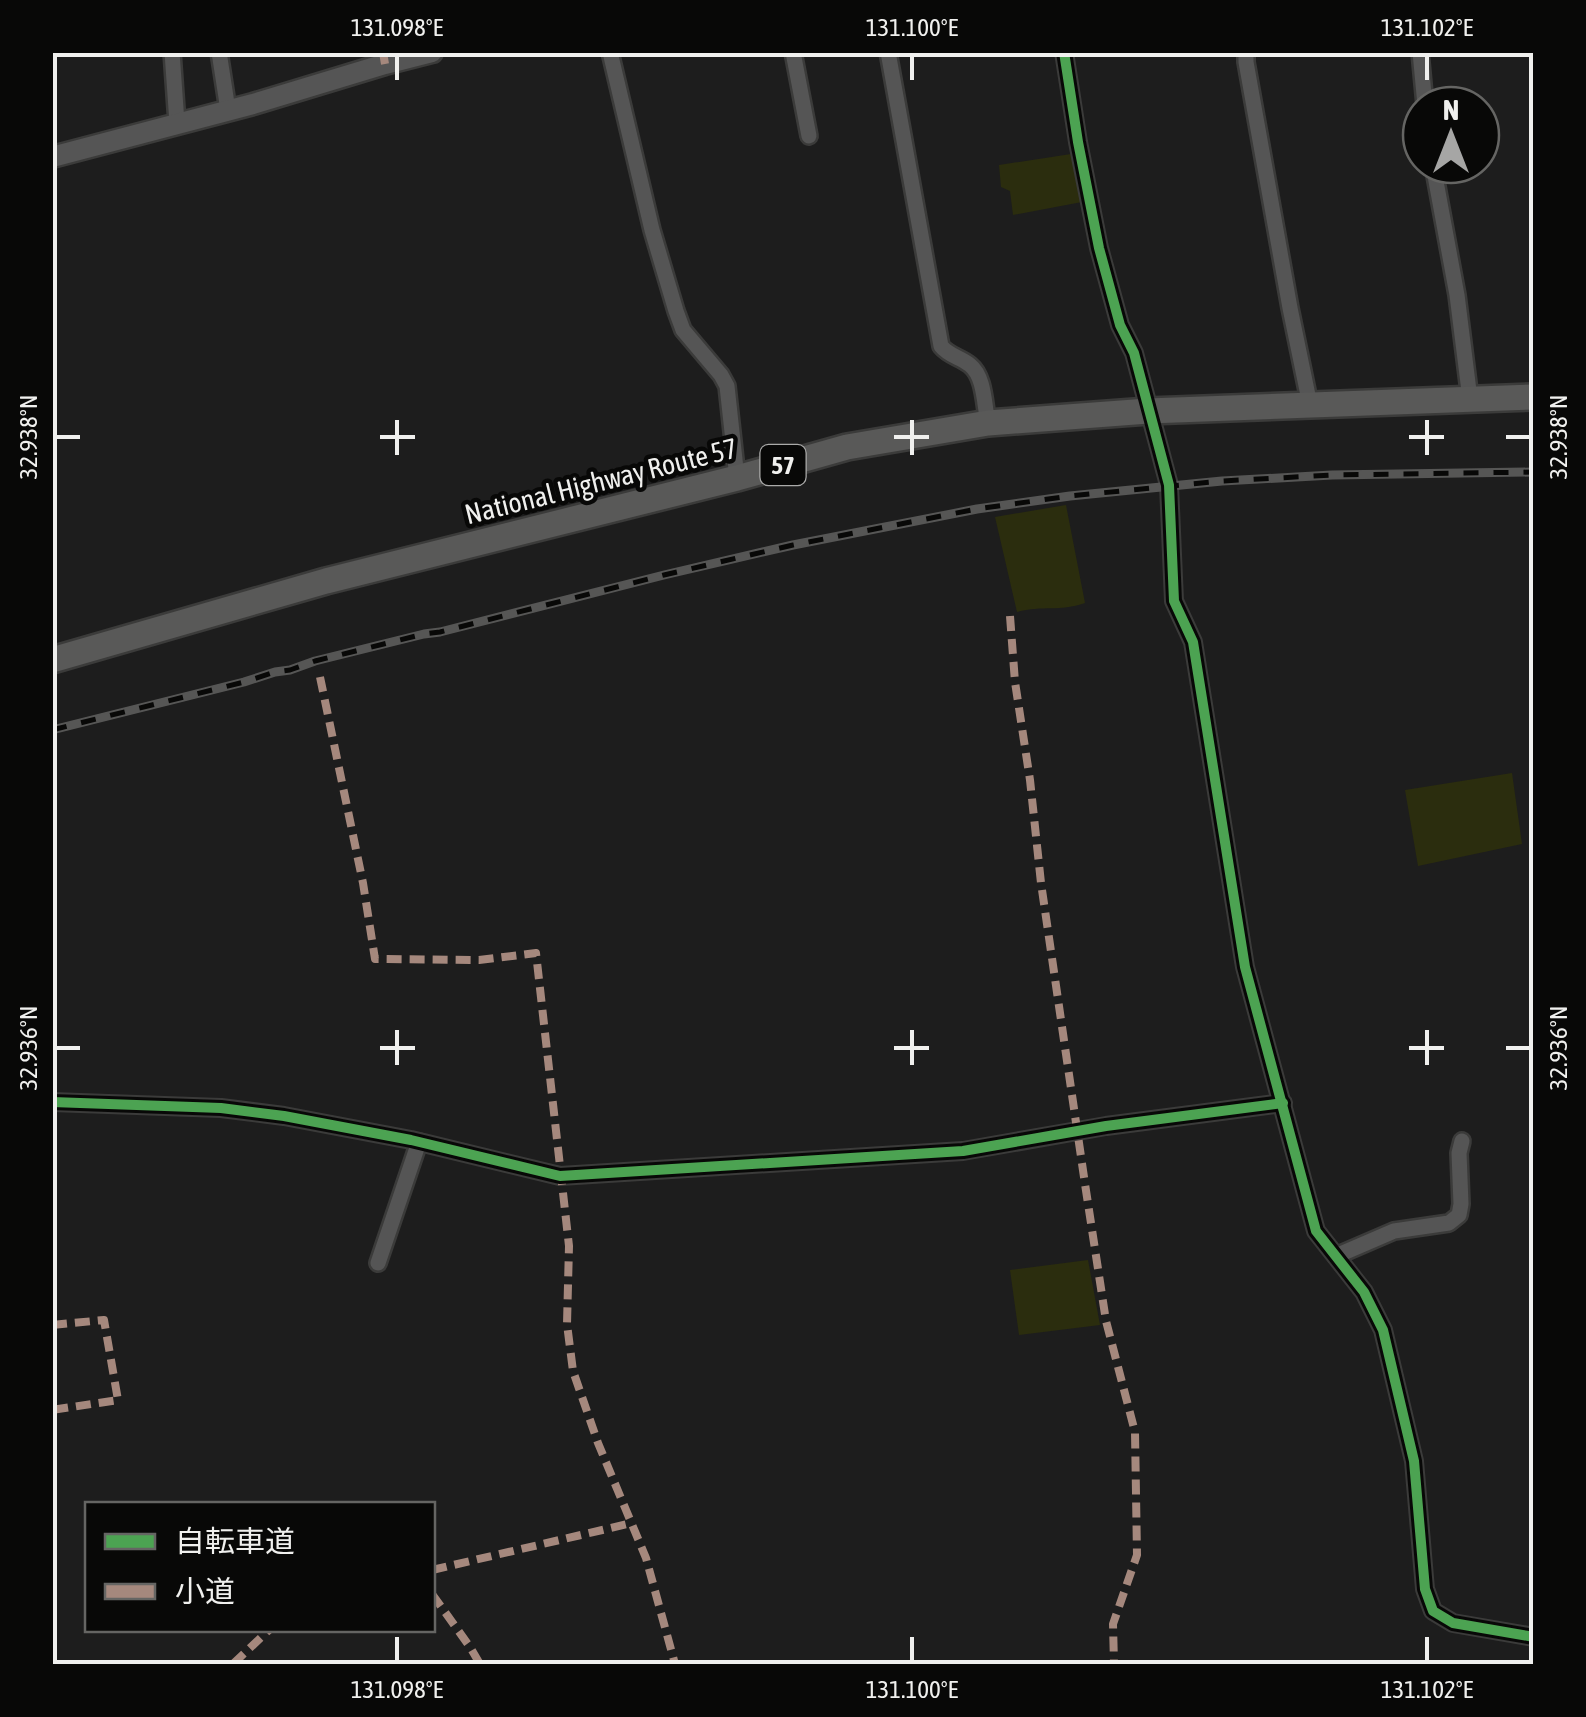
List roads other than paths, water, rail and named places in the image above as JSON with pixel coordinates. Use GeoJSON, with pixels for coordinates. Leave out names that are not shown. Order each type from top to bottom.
{"type":"FeatureCollection","features":[{"type":"Feature","properties":{"kind":"highway","name":"National Highway Route 57"},"geometry":{"type":"LineString","coordinates":[[52,660],[326,582],[847,447],[988,423],[1148,412],[1534,398]]}},
{"type":"Feature","properties":{"kind":"street"},"geometry":{"type":"LineString","coordinates":[[172,52],[178,123]]}},
{"type":"Feature","properties":{"kind":"street"},"geometry":{"type":"LineString","coordinates":[[219,52],[228,110]]}},
{"type":"Feature","properties":{"kind":"street"},"geometry":{"type":"LineString","coordinates":[[52,156],[432,52]]}},
{"type":"Feature","properties":{"kind":"street"},"geometry":{"type":"LineString","coordinates":[[610,52],[652,230],[676,311],[683,330],[727,386],[737,478]]}},
{"type":"Feature","properties":{"kind":"street"},"geometry":{"type":"LineString","coordinates":[[793,52],[810,136]]}},
{"type":"Feature","properties":{"kind":"street"},"geometry":{"type":"LineString","coordinates":[[888,52],[941,346],[946,353],[970,365],[979,378],[988,423]]}},
{"type":"Feature","properties":{"kind":"street"},"geometry":{"type":"LineString","coordinates":[[1064,52],[1099,248],[1120,325],[1134,354],[1169,485],[1174,601],[1193,642],[1246,966],[1316,1230],[1364,1292],[1383,1330],[1414,1461],[1425,1589],[1432,1611],[1452,1623],[1534,1637]]}},
{"type":"Feature","properties":{"kind":"street"},"geometry":{"type":"LineString","coordinates":[[1246,52],[1267,185],[1310,405]]}},
{"type":"Feature","properties":{"kind":"street"},"geometry":{"type":"LineString","coordinates":[[1420,52],[1423,85]]}},
{"type":"Feature","properties":{"kind":"street"},"geometry":{"type":"LineString","coordinates":[[1437,185],[1458,295],[1470,399]]}},
{"type":"Feature","properties":{"kind":"street"},"geometry":{"type":"LineString","coordinates":[[52,1102],[221,1108],[284,1116],[419,1142],[560,1176],[962,1150],[1283,1103]]}},
{"type":"Feature","properties":{"kind":"street"},"geometry":{"type":"LineString","coordinates":[[1336,1256],[1394,1231],[1449,1223],[1458,1215],[1462,1141]]}},
{"type":"Feature","properties":{"kind":"street"},"geometry":{"type":"LineString","coordinates":[[378,1262],[419,1142]]}},
{"type":"Feature","properties":{"kind":"railway"},"geometry":{"type":"LineString","coordinates":[[52,730],[664,575],[977,509],[1222,481],[1534,472]]}}]}
